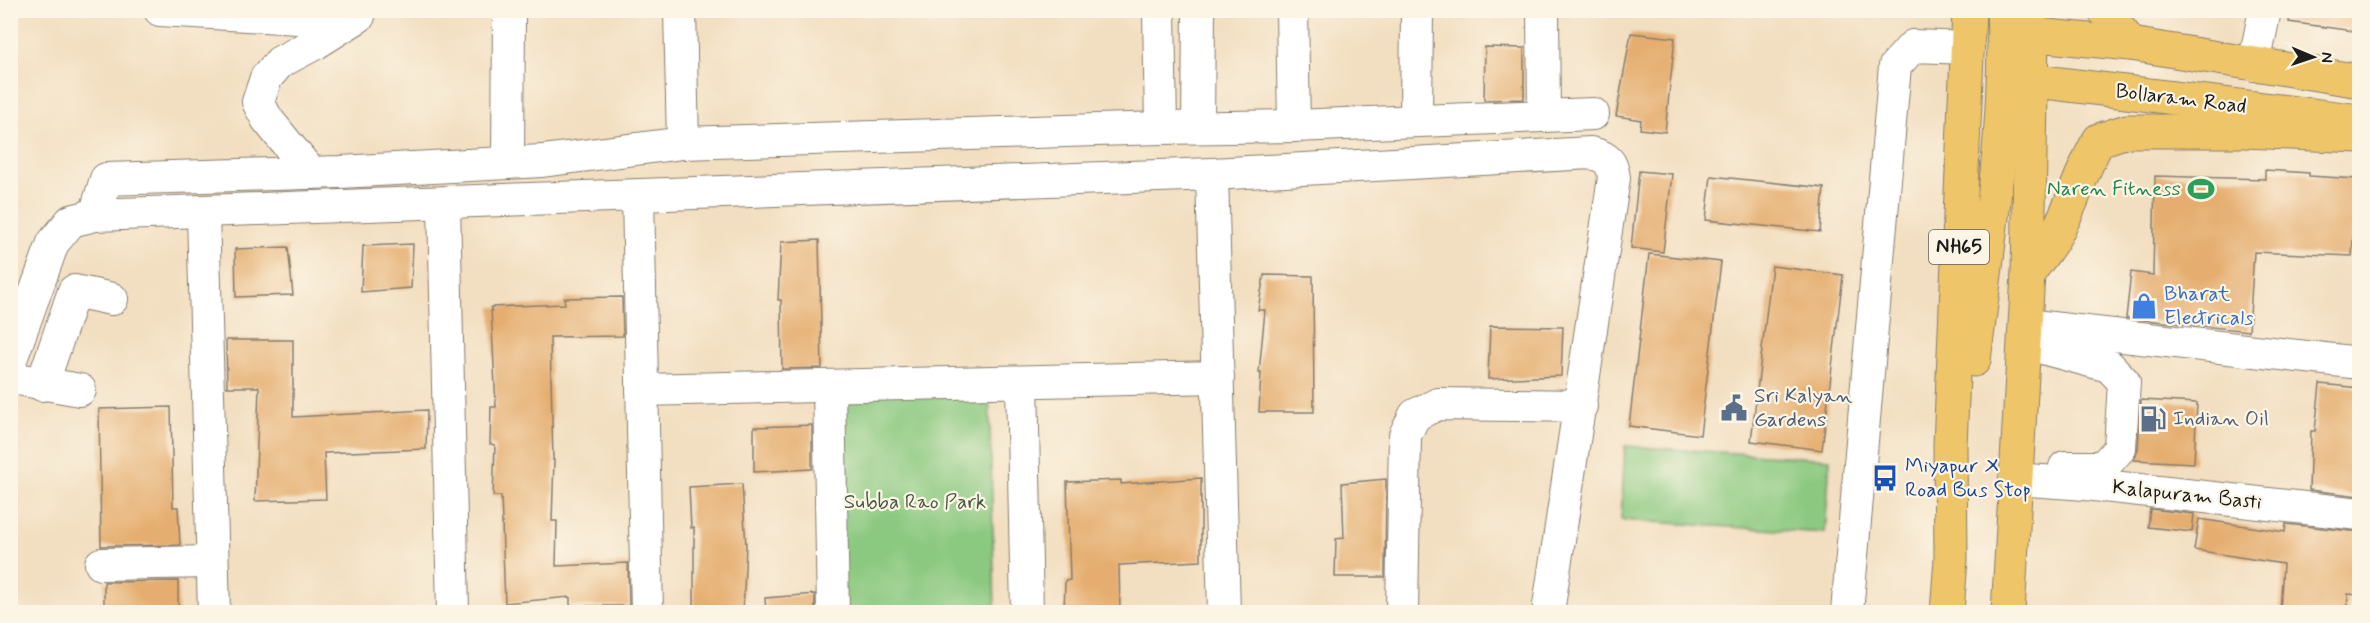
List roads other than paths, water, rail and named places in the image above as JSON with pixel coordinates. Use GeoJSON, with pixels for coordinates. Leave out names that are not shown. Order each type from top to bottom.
{"type":"FeatureCollection","features":[{"type":"Feature","properties":{"kind":"main road","name":"NH65"},"geometry":{"type":"LineString","coordinates":[[1947,612],[1951,559],[1950,446],[1969,10]]}},
{"type":"Feature","properties":{"kind":"main road"},"geometry":{"type":"LineString","coordinates":[[2104,10],[2130,44]]}},
{"type":"Feature","properties":{"kind":"main road"},"geometry":{"type":"LineString","coordinates":[[2008,612],[2028,274],[2017,78],[2017,22]]}},
{"type":"Feature","properties":{"kind":"main road","name":"Bollaram Road"},"geometry":{"type":"LineString","coordinates":[[2017,22],[2130,44],[2360,81]]}},
{"type":"Feature","properties":{"kind":"main road"},"geometry":{"type":"LineString","coordinates":[[1950,446],[1974,364],[1998,155],[2017,78]]}},
{"type":"Feature","properties":{"kind":"main road","name":"Bollaram Road"},"geometry":{"type":"LineString","coordinates":[[2017,78],[2360,121]]}},
{"type":"Feature","properties":{"kind":"main road"},"geometry":{"type":"LineString","coordinates":[[2028,274],[2053,240],[2073,198],[2086,162],[2098,141],[2127,131],[2244,131],[2360,136]]}},
{"type":"Feature","properties":{"kind":"street"},"geometry":{"type":"LineString","coordinates":[[160,10],[314,19],[364,13]]}},
{"type":"Feature","properties":{"kind":"street"},"geometry":{"type":"LineString","coordinates":[[508,163],[509,10]]}},
{"type":"Feature","properties":{"kind":"street"},"geometry":{"type":"LineString","coordinates":[[680,10],[683,142]]}},
{"type":"Feature","properties":{"kind":"street"},"geometry":{"type":"LineString","coordinates":[[1159,10],[1161,128]]}},
{"type":"Feature","properties":{"kind":"street"},"geometry":{"type":"LineString","coordinates":[[1198,127],[1199,10]]}},
{"type":"Feature","properties":{"kind":"street"},"geometry":{"type":"LineString","coordinates":[[1292,10],[1294,126]]}},
{"type":"Feature","properties":{"kind":"street"},"geometry":{"type":"LineString","coordinates":[[1416,120],[1417,10]]}},
{"type":"Feature","properties":{"kind":"street"},"geometry":{"type":"LineString","coordinates":[[1516,158],[1533,116],[1543,10]]}},
{"type":"Feature","properties":{"kind":"street"},"geometry":{"type":"LineString","coordinates":[[2254,65],[2265,10]]}},
{"type":"Feature","properties":{"kind":"street"},"geometry":{"type":"LineString","coordinates":[[310,172],[267,119],[258,102],[263,86],[266,78],[280,62],[364,13]]}},
{"type":"Feature","properties":{"kind":"street"},"geometry":{"type":"LineString","coordinates":[[1847,612],[1895,66],[1912,46],[1968,48]]}},
{"type":"Feature","properties":{"kind":"street"},"geometry":{"type":"LineString","coordinates":[[94,215],[106,179],[542,161],[683,142],[1294,126],[1593,114]]}},
{"type":"Feature","properties":{"kind":"street"},"geometry":{"type":"LineString","coordinates":[[10,362],[53,243],[70,221],[94,215],[203,213],[1212,174],[1591,153],[1605,156],[1611,163],[1614,178],[1548,612]]}},
{"type":"Feature","properties":{"kind":"street"},"geometry":{"type":"LineString","coordinates":[[431,167],[438,204],[453,612]]}},
{"type":"Feature","properties":{"kind":"street"},"geometry":{"type":"LineString","coordinates":[[1212,174],[1224,612]]}},
{"type":"Feature","properties":{"kind":"street"},"geometry":{"type":"LineString","coordinates":[[638,196],[646,612]]}},
{"type":"Feature","properties":{"kind":"street"},"geometry":{"type":"LineString","coordinates":[[203,213],[214,612]]}},
{"type":"Feature","properties":{"kind":"street"},"geometry":{"type":"LineString","coordinates":[[42,385],[74,291],[112,299]]}},
{"type":"Feature","properties":{"kind":"street"},"geometry":{"type":"LineString","coordinates":[[2025,334],[2360,363]]}},
{"type":"Feature","properties":{"kind":"street"},"geometry":{"type":"LineString","coordinates":[[2016,474],[2103,467],[2120,448],[2124,382],[2109,366],[2025,334]]}},
{"type":"Feature","properties":{"kind":"street"},"geometry":{"type":"LineString","coordinates":[[642,390],[1218,377]]}},
{"type":"Feature","properties":{"kind":"street"},"geometry":{"type":"LineString","coordinates":[[10,378],[80,390]]}},
{"type":"Feature","properties":{"kind":"street"},"geometry":{"type":"LineString","coordinates":[[1022,382],[1027,612]]}},
{"type":"Feature","properties":{"kind":"street"},"geometry":{"type":"LineString","coordinates":[[829,386],[833,612]]}},
{"type":"Feature","properties":{"kind":"street"},"geometry":{"type":"LineString","coordinates":[[1402,612],[1405,435],[1416,415],[1438,404],[1581,406]]}},
{"type":"Feature","properties":{"kind":"street","name":"Kalapuram Basti"},"geometry":{"type":"LineString","coordinates":[[2016,474],[2085,484],[2360,514]]}},
{"type":"Feature","properties":{"kind":"street"},"geometry":{"type":"LineString","coordinates":[[101,564],[212,562]]}},
{"type":"Feature","properties":{"kind":"place","name":"Naren Fitness"},"geometry":{"type":"Point","coordinates":[2201,189]}},
{"type":"Feature","properties":{"kind":"place","name":"Bharat Electricals"},"geometry":{"type":"Point","coordinates":[2144,306]}},
{"type":"Feature","properties":{"kind":"place","name":"Sri Kalyan Gardens"},"geometry":{"type":"Point","coordinates":[1734,408]}},
{"type":"Feature","properties":{"kind":"place","name":"Indian Oil"},"geometry":{"type":"Point","coordinates":[2153,419]}},
{"type":"Feature","properties":{"kind":"place","name":"Miyapur X Road Bus Stop"},"geometry":{"type":"Point","coordinates":[1885,478]}},
{"type":"Feature","properties":{"kind":"park label","name":"Subba Rao Park"},"geometry":{"type":"Point","coordinates":[915,502]}}]}
